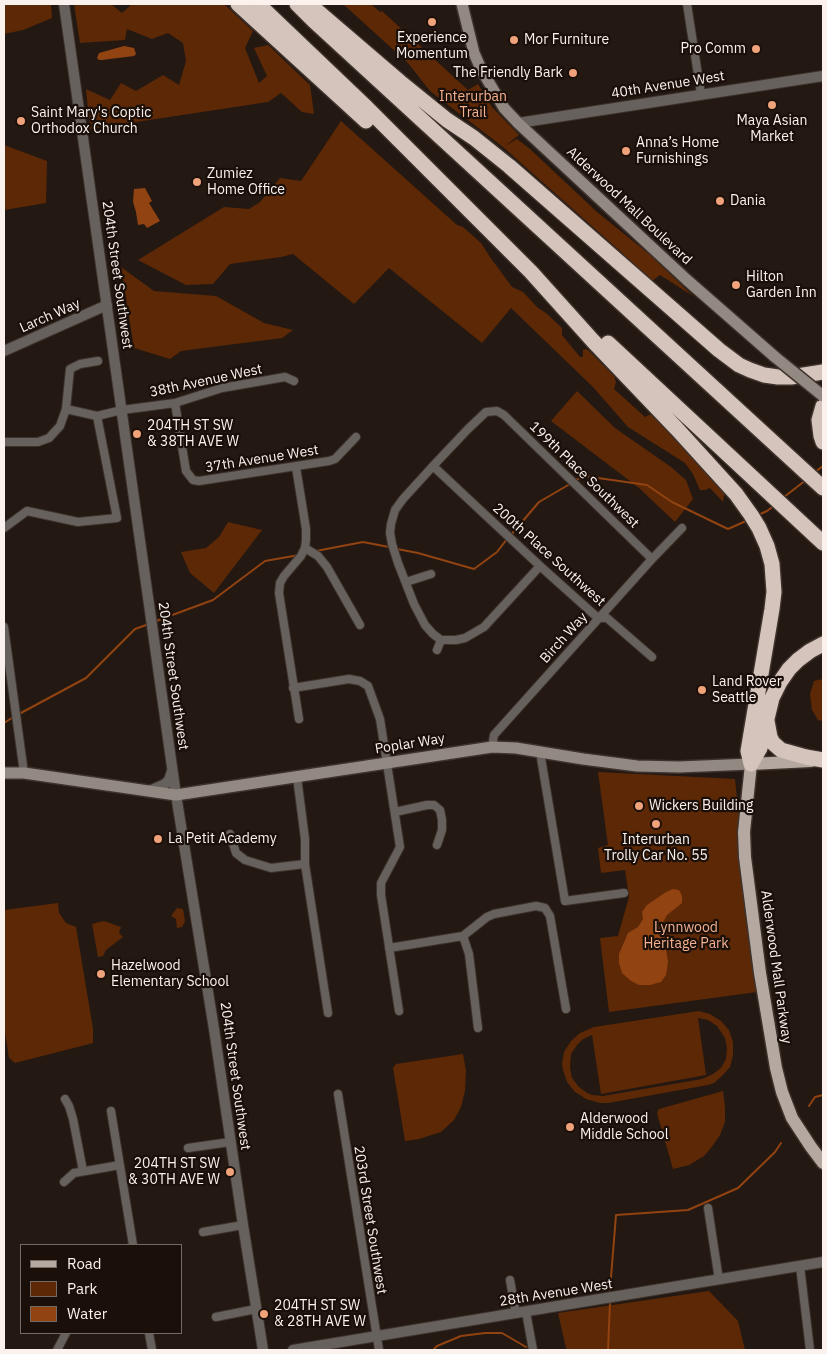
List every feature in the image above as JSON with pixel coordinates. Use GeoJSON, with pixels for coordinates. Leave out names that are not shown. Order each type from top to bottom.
{"type":"FeatureCollection","features":[{"type":"Feature","properties":{"kind":"highway"},"geometry":{"type":"LineString","coordinates":[[238,4],[823,543]]}},
{"type":"Feature","properties":{"kind":"highway"},"geometry":{"type":"LineString","coordinates":[[258,4],[374,114],[531,272],[593,342],[677,429],[736,494],[759,528],[772,564],[774,592],[748,750],[751,764]]}},
{"type":"Feature","properties":{"kind":"highway"},"geometry":{"type":"LineString","coordinates":[[283,4],[313,20]]}},
{"type":"Feature","properties":{"kind":"highway"},"geometry":{"type":"LineString","coordinates":[[297,4],[823,488]]}},
{"type":"Feature","properties":{"kind":"highway"},"geometry":{"type":"LineString","coordinates":[[309,4],[400,82],[516,172],[739,365],[764,375],[778,377],[823,372]]}},
{"type":"Feature","properties":{"kind":"highway"},"geometry":{"type":"LineString","coordinates":[[823,406],[820,413],[819,428],[823,442]]}},
{"type":"Feature","properties":{"kind":"highway"},"geometry":{"type":"LineString","coordinates":[[751,764],[760,748],[772,698],[780,682],[798,660],[823,644]]}},
{"type":"Feature","properties":{"kind":"highway"},"geometry":{"type":"LineString","coordinates":[[766,720],[770,737],[773,743],[781,750],[823,760]]}},
{"type":"Feature","properties":{"kind":"main road","name":"Alderwood Mall Boulevard"},"geometry":{"type":"LineString","coordinates":[[462,4],[474,53],[480,68],[504,108],[687,280],[823,396]]}},
{"type":"Feature","properties":{"kind":"main road","name":"Poplar Way"},"geometry":{"type":"LineString","coordinates":[[4,773],[24,774],[176,795],[492,747],[637,766],[679,767],[823,760]]}},
{"type":"Feature","properties":{"kind":"main road","name":"Alderwood Mall Parkway"},"geometry":{"type":"LineString","coordinates":[[751,764],[744,832],[745,857],[760,973],[774,1059],[782,1092],[792,1118],[823,1163]]}},
{"type":"Feature","properties":{"kind":"street","name":"204th Street Southwest"},"geometry":{"type":"LineString","coordinates":[[64,4],[176,795],[263,1350]]}},
{"type":"Feature","properties":{"kind":"street"},"geometry":{"type":"LineString","coordinates":[[687,4],[701,94]]}},
{"type":"Feature","properties":{"kind":"street","name":"40th Avenue West"},"geometry":{"type":"LineString","coordinates":[[518,123],[823,76]]}},
{"type":"Feature","properties":{"kind":"street","name":"Larch Way"},"geometry":{"type":"LineString","coordinates":[[4,351],[108,306]]}},
{"type":"Feature","properties":{"kind":"street"},"geometry":{"type":"LineString","coordinates":[[4,442],[38,442],[49,438],[60,426],[66,409],[70,370],[80,364],[98,361]]}},
{"type":"Feature","properties":{"kind":"street","name":"38th Avenue West"},"geometry":{"type":"LineString","coordinates":[[97,416],[122,410],[175,403],[222,388],[285,378],[294,381]]}},
{"type":"Feature","properties":{"kind":"street","name":"37th Avenue West"},"geometry":{"type":"LineString","coordinates":[[175,403],[185,464],[189,476],[193,480],[206,481],[335,460],[356,437]]}},
{"type":"Feature","properties":{"kind":"street"},"geometry":{"type":"LineString","coordinates":[[5,524],[27,511],[78,522],[117,518],[97,416],[66,409]]}},
{"type":"Feature","properties":{"kind":"street","name":"199th Place Southwest"},"geometry":{"type":"LineString","coordinates":[[433,466],[486,412],[496,411],[504,415],[652,559]]}},
{"type":"Feature","properties":{"kind":"street"},"geometry":{"type":"LineString","coordinates":[[433,466],[395,510],[390,533],[392,544],[414,604],[433,634],[441,640],[456,640],[465,638],[484,627],[540,566]]}},
{"type":"Feature","properties":{"kind":"street","name":"200th Place Southwest"},"geometry":{"type":"LineString","coordinates":[[433,466],[598,618],[607,618],[652,657]]}},
{"type":"Feature","properties":{"kind":"street"},"geometry":{"type":"LineString","coordinates":[[296,467],[306,529],[305,548],[301,556],[284,576],[280,583],[279,593],[299,720]]}},
{"type":"Feature","properties":{"kind":"street","name":"Birch Way"},"geometry":{"type":"LineString","coordinates":[[492,747],[494,735],[598,618],[682,528]]}},
{"type":"Feature","properties":{"kind":"street"},"geometry":{"type":"LineString","coordinates":[[305,548],[318,556],[327,567],[360,625]]}},
{"type":"Feature","properties":{"kind":"street"},"geometry":{"type":"LineString","coordinates":[[406,582],[431,574]]}},
{"type":"Feature","properties":{"kind":"street"},"geometry":{"type":"LineString","coordinates":[[4,627],[24,774]]}},
{"type":"Feature","properties":{"kind":"street"},"geometry":{"type":"LineString","coordinates":[[437,650],[441,640]]}},
{"type":"Feature","properties":{"kind":"street"},"geometry":{"type":"LineString","coordinates":[[293,688],[349,679],[360,681],[368,686],[380,719],[400,847],[381,882],[381,895],[398,1011]]}},
{"type":"Feature","properties":{"kind":"street"},"geometry":{"type":"LineString","coordinates":[[540,752],[565,901],[624,893]]}},
{"type":"Feature","properties":{"kind":"street"},"geometry":{"type":"LineString","coordinates":[[149,791],[166,784],[173,770]]}},
{"type":"Feature","properties":{"kind":"street"},"geometry":{"type":"LineString","coordinates":[[297,777],[305,839],[305,864],[328,1013]]}},
{"type":"Feature","properties":{"kind":"street"},"geometry":{"type":"LineString","coordinates":[[395,812],[434,805],[440,810],[442,820],[442,830],[437,845]]}},
{"type":"Feature","properties":{"kind":"street"},"geometry":{"type":"LineString","coordinates":[[230,834],[236,853],[245,860],[271,868],[305,864]]}},
{"type":"Feature","properties":{"kind":"street"},"geometry":{"type":"LineString","coordinates":[[389,948],[463,936],[487,917],[494,914],[536,906],[545,908],[550,916],[566,1009]]}},
{"type":"Feature","properties":{"kind":"street"},"geometry":{"type":"LineString","coordinates":[[463,936],[469,954],[478,1028]]}},
{"type":"Feature","properties":{"kind":"street","name":"203rd Street Southwest"},"geometry":{"type":"LineString","coordinates":[[338,1094],[378,1350]]}},
{"type":"Feature","properties":{"kind":"street"},"geometry":{"type":"LineString","coordinates":[[65,1099],[73,1119],[83,1171]]}},
{"type":"Feature","properties":{"kind":"street"},"geometry":{"type":"LineString","coordinates":[[111,1111],[133,1244]]}},
{"type":"Feature","properties":{"kind":"street"},"geometry":{"type":"LineString","coordinates":[[188,1148],[230,1142]]}},
{"type":"Feature","properties":{"kind":"street"},"geometry":{"type":"LineString","coordinates":[[64,1182],[74,1173],[120,1165]]}},
{"type":"Feature","properties":{"kind":"street"},"geometry":{"type":"LineString","coordinates":[[708,1208],[719,1280]]}},
{"type":"Feature","properties":{"kind":"street"},"geometry":{"type":"LineString","coordinates":[[203,1232],[243,1225]]}},
{"type":"Feature","properties":{"kind":"street","name":"28th Avenue West"},"geometry":{"type":"LineString","coordinates":[[293,1350],[823,1262]]}},
{"type":"Feature","properties":{"kind":"street"},"geometry":{"type":"LineString","coordinates":[[800,1266],[810,1350]]}},
{"type":"Feature","properties":{"kind":"street"},"geometry":{"type":"LineString","coordinates":[[510,1280],[532,1350]]}},
{"type":"Feature","properties":{"kind":"street"},"geometry":{"type":"LineString","coordinates":[[216,1317],[256,1310]]}},
{"type":"Feature","properties":{"kind":"street"},"geometry":{"type":"LineString","coordinates":[[57,1350],[65,1334]]}},
{"type":"Feature","properties":{"kind":"street"},"geometry":{"type":"LineString","coordinates":[[149,1334],[152,1350]]}},
{"type":"Feature","properties":{"kind":"green space"},"geometry":{"type":"Polygon","coordinates":[[[4,4],[51,4],[52,18],[23,30],[4,34],[4,4]]]}},
{"type":"Feature","properties":{"kind":"green space"},"geometry":{"type":"Polygon","coordinates":[[[74,4],[111,4],[122,13],[132,4],[224,4],[253,31],[245,48],[259,83],[267,76],[254,48],[268,45],[310,85],[314,114],[302,112],[281,93],[268,102],[90,129],[86,89],[110,100],[121,83],[136,91],[163,75],[179,85],[186,61],[183,43],[168,33],[152,39],[127,29],[125,40],[80,43],[74,4]]]}},
{"type":"Feature","properties":{"kind":"green space","name":"Interurban Trail"},"geometry":{"type":"Polygon","coordinates":[[[343,4],[371,4],[380,12],[382,11],[468,90],[478,84],[492,107],[519,135],[505,146],[517,139],[530,149],[597,212],[649,254],[693,296],[660,275],[652,281],[503,147],[430,91],[408,63],[343,4]]]}},
{"type":"Feature","properties":{"kind":"green space"},"geometry":{"type":"Polygon","coordinates":[[[341,121],[457,225],[463,227],[481,243],[512,287],[523,292],[538,308],[562,328],[562,335],[580,357],[583,357],[583,350],[586,349],[614,376],[616,382],[614,389],[645,417],[654,414],[726,491],[723,502],[710,488],[700,490],[693,474],[685,463],[628,427],[593,387],[511,308],[482,343],[389,268],[354,304],[293,254],[230,264],[213,284],[186,285],[138,260],[224,207],[249,209],[260,202],[280,178],[301,181],[341,121]]]}},
{"type":"Feature","properties":{"kind":"green space"},"geometry":{"type":"Polygon","coordinates":[[[4,145],[47,161],[46,203],[4,210],[4,145]]]}},
{"type":"Feature","properties":{"kind":"green space"},"geometry":{"type":"Polygon","coordinates":[[[121,267],[154,291],[216,296],[264,323],[293,330],[282,338],[181,351],[170,359],[134,348],[121,267]]]}},
{"type":"Feature","properties":{"kind":"green space"},"geometry":{"type":"Polygon","coordinates":[[[577,391],[615,428],[671,467],[686,480],[693,499],[675,522],[639,488],[551,421],[577,391]]]}},
{"type":"Feature","properties":{"kind":"green space"},"geometry":{"type":"Polygon","coordinates":[[[228,522],[262,530],[214,593],[190,573],[181,552],[206,548],[219,537],[228,522]]]}},
{"type":"Feature","properties":{"kind":"green space"},"geometry":{"type":"Polygon","coordinates":[[[823,679],[823,721],[818,720],[812,710],[810,694],[814,681],[823,679]]]}},
{"type":"Feature","properties":{"kind":"green space","name":"Lynnwood Heritage Park"},"geometry":{"type":"Polygon","coordinates":[[[598,772],[735,779],[757,992],[609,1012],[600,938],[618,936],[629,897],[625,870],[601,873],[598,848],[608,845],[598,772]]]}},
{"type":"Feature","properties":{"kind":"green space"},"geometry":{"type":"Polygon","coordinates":[[[58,903],[59,913],[66,923],[76,927],[93,1029],[93,1043],[15,1063],[9,1058],[4,1026],[4,910],[58,903]]]}},
{"type":"Feature","properties":{"kind":"green space"},"geometry":{"type":"Polygon","coordinates":[[[177,908],[183,909],[185,921],[182,927],[177,928],[176,919],[171,916],[177,908]]]}},
{"type":"Feature","properties":{"kind":"green space"},"geometry":{"type":"Polygon","coordinates":[[[104,921],[121,927],[119,933],[123,937],[106,950],[103,956],[98,957],[92,924],[104,921]]]}},
{"type":"Feature","properties":{"kind":"green space"},"geometry":{"type":"Polygon","coordinates":[[[699,1011],[710,1014],[721,1021],[729,1030],[733,1042],[733,1055],[730,1067],[714,1083],[600,1103],[586,1099],[575,1092],[567,1082],[562,1064],[564,1052],[571,1041],[580,1033],[594,1027],[699,1011]],[[698,1018],[706,1075],[601,1094],[592,1035],[583,1039],[571,1054],[570,1068],[572,1078],[587,1093],[603,1096],[702,1079],[721,1068],[726,1059],[727,1048],[725,1038],[717,1026],[708,1020],[698,1018]]]}},
{"type":"Feature","properties":{"kind":"green space"},"geometry":{"type":"Polygon","coordinates":[[[463,1054],[466,1071],[465,1091],[461,1107],[454,1120],[441,1132],[405,1141],[393,1068],[396,1064],[463,1054]]]}},
{"type":"Feature","properties":{"kind":"green space"},"geometry":{"type":"Polygon","coordinates":[[[723,1091],[725,1122],[720,1135],[704,1156],[689,1165],[673,1169],[657,1113],[659,1109],[723,1091]]]}},
{"type":"Feature","properties":{"kind":"green space"},"geometry":{"type":"Polygon","coordinates":[[[709,1291],[738,1321],[745,1350],[568,1350],[566,1348],[558,1313],[709,1291]]]}},
{"type":"Feature","properties":{"kind":"water"},"geometry":{"type":"Polygon","coordinates":[[[124,46],[134,48],[136,54],[134,56],[102,60],[97,58],[99,53],[124,46]]]}},
{"type":"Feature","properties":{"kind":"water"},"geometry":{"type":"Polygon","coordinates":[[[145,188],[152,201],[149,203],[160,221],[147,228],[144,224],[138,225],[133,202],[134,189],[145,188]]]}},
{"type":"Feature","properties":{"kind":"water"},"geometry":{"type":"Polygon","coordinates":[[[673,889],[679,890],[682,896],[682,903],[667,915],[662,924],[668,962],[666,975],[661,982],[639,985],[622,973],[619,954],[628,933],[638,927],[643,919],[642,912],[647,905],[673,889]]]}},
{"type":"Feature","properties":{"kind":"waterway"},"geometry":{"type":"LineString","coordinates":[[815,472],[823,466]]}},
{"type":"Feature","properties":{"kind":"waterway"},"geometry":{"type":"LineString","coordinates":[[576,480],[584,476],[647,485],[672,502],[728,529],[746,521]]}},
{"type":"Feature","properties":{"kind":"waterway"},"geometry":{"type":"LineString","coordinates":[[784,497],[806,480]]}},
{"type":"Feature","properties":{"kind":"waterway"},"geometry":{"type":"LineString","coordinates":[[510,536],[539,502],[570,484]]}},
{"type":"Feature","properties":{"kind":"waterway"},"geometry":{"type":"LineString","coordinates":[[758,515],[775,505]]}},
{"type":"Feature","properties":{"kind":"waterway"},"geometry":{"type":"LineString","coordinates":[[397,549],[474,569],[497,552],[507,539]]}},
{"type":"Feature","properties":{"kind":"waterway"},"geometry":{"type":"LineString","coordinates":[[316,551],[363,542],[389,547]]}},
{"type":"Feature","properties":{"kind":"waterway"},"geometry":{"type":"LineString","coordinates":[[156,621],[213,600],[265,561],[299,555]]}},
{"type":"Feature","properties":{"kind":"waterway"},"geometry":{"type":"LineString","coordinates":[[19,714],[86,678],[135,629],[149,624]]}},
{"type":"Feature","properties":{"kind":"waterway"},"geometry":{"type":"LineString","coordinates":[[4,723],[15,716]]}},
{"type":"Feature","properties":{"kind":"waterway"},"geometry":{"type":"LineString","coordinates":[[809,1106],[815,1097],[823,1095]]}},
{"type":"Feature","properties":{"kind":"waterway"},"geometry":{"type":"LineString","coordinates":[[610,1290],[616,1215],[688,1210],[738,1188],[775,1152],[781,1143]]}},
{"type":"Feature","properties":{"kind":"waterway"},"geometry":{"type":"LineString","coordinates":[[608,1350],[610,1303]]}},
{"type":"Feature","properties":{"kind":"waterway"},"geometry":{"type":"LineString","coordinates":[[433,1350],[437,1346],[461,1336],[485,1333],[502,1333],[526,1347]]}},
{"type":"Feature","properties":{"kind":"place","name":"Experience Momentum"},"geometry":{"type":"Point","coordinates":[432,22]}},
{"type":"Feature","properties":{"kind":"place","name":"Mor Furniture"},"geometry":{"type":"Point","coordinates":[514,40]}},
{"type":"Feature","properties":{"kind":"place","name":"Pro Comm"},"geometry":{"type":"Point","coordinates":[756,49]}},
{"type":"Feature","properties":{"kind":"place","name":"The Friendly Bark"},"geometry":{"type":"Point","coordinates":[573,73]}},
{"type":"Feature","properties":{"kind":"place","name":"Maya Asian Market"},"geometry":{"type":"Point","coordinates":[772,105]}},
{"type":"Feature","properties":{"kind":"place","name":"Saint Mary's Coptic Orthodox Church"},"geometry":{"type":"Point","coordinates":[21,121]}},
{"type":"Feature","properties":{"kind":"place","name":"Anna’s Home Furnishings"},"geometry":{"type":"Point","coordinates":[626,151]}},
{"type":"Feature","properties":{"kind":"place","name":"Zumiez Home Office"},"geometry":{"type":"Point","coordinates":[197,182]}},
{"type":"Feature","properties":{"kind":"place","name":"Dania"},"geometry":{"type":"Point","coordinates":[720,201]}},
{"type":"Feature","properties":{"kind":"place","name":"Hilton Garden Inn"},"geometry":{"type":"Point","coordinates":[736,285]}},
{"type":"Feature","properties":{"kind":"place","name":"204TH ST SW & 38TH AVE W"},"geometry":{"type":"Point","coordinates":[137,434]}},
{"type":"Feature","properties":{"kind":"place","name":"Land Rover Seattle"},"geometry":{"type":"Point","coordinates":[702,690]}},
{"type":"Feature","properties":{"kind":"place","name":"Wickers Building"},"geometry":{"type":"Point","coordinates":[639,806]}},
{"type":"Feature","properties":{"kind":"place","name":"Interurban Trolly Car No. 55"},"geometry":{"type":"Point","coordinates":[656,824]}},
{"type":"Feature","properties":{"kind":"place","name":"La Petit Academy"},"geometry":{"type":"Point","coordinates":[158,839]}},
{"type":"Feature","properties":{"kind":"place","name":"Hazelwood Elementary School"},"geometry":{"type":"Point","coordinates":[101,974]}},
{"type":"Feature","properties":{"kind":"place","name":"Alderwood Middle School"},"geometry":{"type":"Point","coordinates":[570,1127]}},
{"type":"Feature","properties":{"kind":"place","name":"204TH ST SW & 30TH AVE W"},"geometry":{"type":"Point","coordinates":[230,1172]}},
{"type":"Feature","properties":{"kind":"place","name":"204TH ST SW & 28TH AVE W"},"geometry":{"type":"Point","coordinates":[264,1314]}}]}
